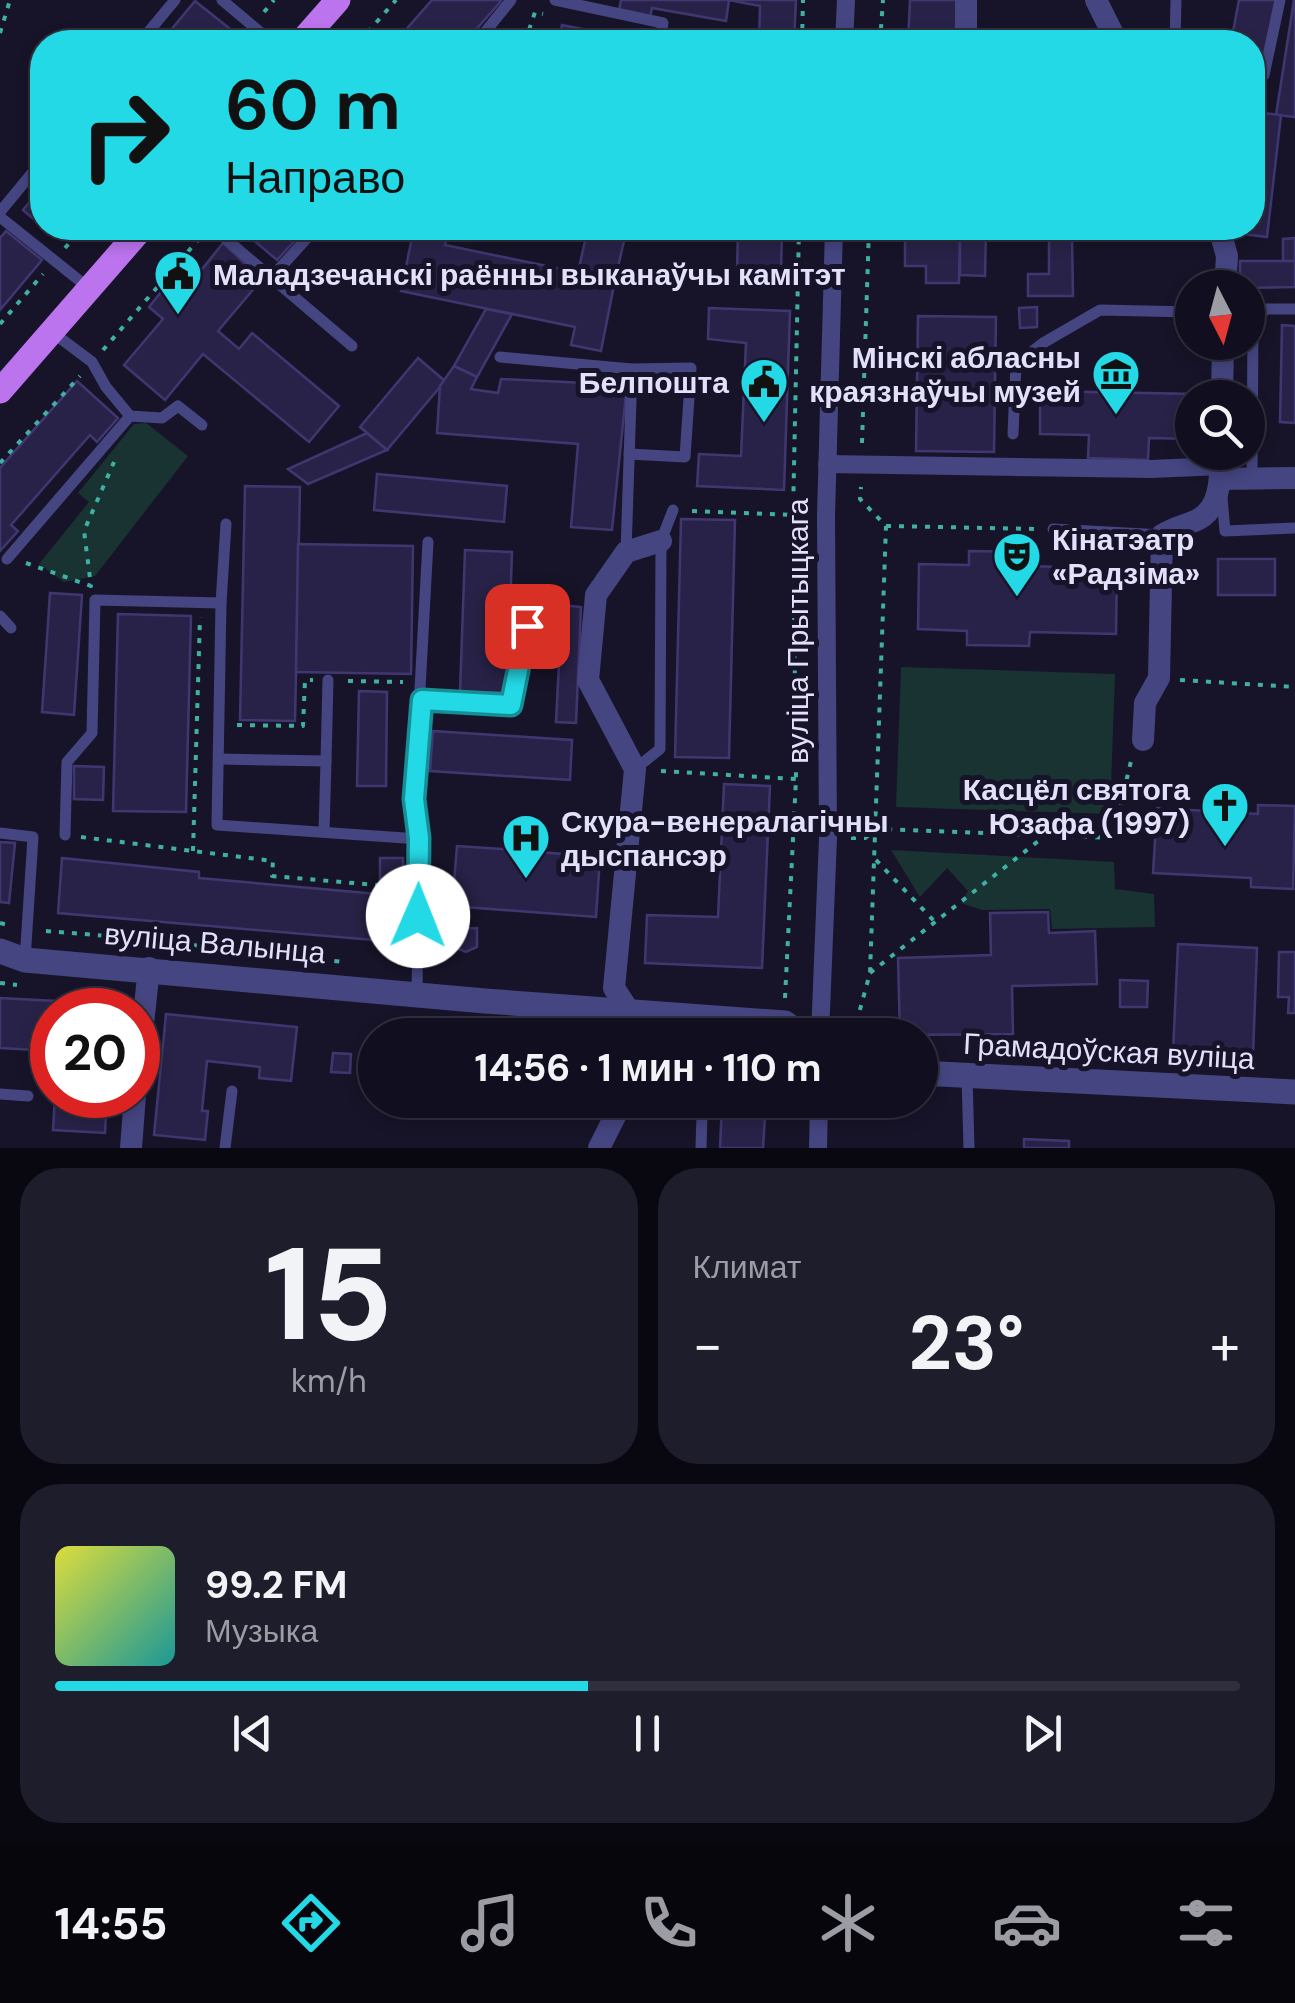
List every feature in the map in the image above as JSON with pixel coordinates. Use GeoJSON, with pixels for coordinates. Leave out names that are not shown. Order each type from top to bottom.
{"type":"FeatureCollection","features":[{"type":"Feature","properties":{"kind":"main road"},"geometry":{"type":"LineString","coordinates":[[318,30],[338,0]]}},
{"type":"Feature","properties":{"kind":"main road"},"geometry":{"type":"LineString","coordinates":[[0,391],[132,240]]}},
{"type":"Feature","properties":{"kind":"street"},"geometry":{"type":"LineString","coordinates":[[845,30],[846,0]]}},
{"type":"Feature","properties":{"kind":"street"},"geometry":{"type":"LineString","coordinates":[[966,0],[966,30]]}},
{"type":"Feature","properties":{"kind":"street"},"geometry":{"type":"LineString","coordinates":[[1096,0],[1111,30]]}},
{"type":"Feature","properties":{"kind":"street","name":"вуліца Прытыцкага"},"geometry":{"type":"LineString","coordinates":[[821,1018],[828,838],[827,464],[834,240]]}},
{"type":"Feature","properties":{"kind":"street"},"geometry":{"type":"LineString","coordinates":[[1223,240],[1227,270]]}},
{"type":"Feature","properties":{"kind":"street"},"geometry":{"type":"LineString","coordinates":[[827,464],[1175,469]]}},
{"type":"Feature","properties":{"kind":"street"},"geometry":{"type":"LineString","coordinates":[[1137,750],[1146,703],[1160,678],[1162,535],[1214,507],[1219,470]]}},
{"type":"Feature","properties":{"kind":"street"},"geometry":{"type":"LineString","coordinates":[[1230,470],[1252,479],[1295,478]]}},
{"type":"Feature","properties":{"kind":"street"},"geometry":{"type":"LineString","coordinates":[[626,1018],[614,988],[635,770],[588,680],[596,594],[626,552],[661,540]]}},
{"type":"Feature","properties":{"kind":"street","name":"вуліца Валынца"},"geometry":{"type":"LineString","coordinates":[[0,951],[25,960],[417,994],[592,1018]]}},
{"type":"Feature","properties":{"kind":"street"},"geometry":{"type":"LineString","coordinates":[[147,988],[149,968]]}},
{"type":"Feature","properties":{"kind":"street","name":"Грамадоўская вуліца"},"geometry":{"type":"LineString","coordinates":[[938,1074],[1295,1092]]}},
{"type":"Feature","properties":{"kind":"street"},"geometry":{"type":"LineString","coordinates":[[130,1148],[133,1118]]}},
{"type":"Feature","properties":{"kind":"street"},"geometry":{"type":"LineString","coordinates":[[599,1148],[615,1118]]}},
{"type":"Feature","properties":{"kind":"street"},"geometry":{"type":"LineString","coordinates":[[818,1148],[819,1118]]}},
{"type":"Feature","properties":{"kind":"lane"},"geometry":{"type":"LineString","coordinates":[[150,30],[176,0]]}},
{"type":"Feature","properties":{"kind":"lane"},"geometry":{"type":"LineString","coordinates":[[222,0],[258,30]]}},
{"type":"Feature","properties":{"kind":"lane"},"geometry":{"type":"LineString","coordinates":[[487,30],[511,0]]}},
{"type":"Feature","properties":{"kind":"lane"},"geometry":{"type":"LineString","coordinates":[[555,0],[663,23],[662,30]]}},
{"type":"Feature","properties":{"kind":"lane"},"geometry":{"type":"LineString","coordinates":[[1175,30],[1176,0]]}},
{"type":"Feature","properties":{"kind":"lane"},"geometry":{"type":"LineString","coordinates":[[1265,71],[1280,0]]}},
{"type":"Feature","properties":{"kind":"lane"},"geometry":{"type":"LineString","coordinates":[[30,175],[0,214],[30,239]]}},
{"type":"Feature","properties":{"kind":"lane"},"geometry":{"type":"LineString","coordinates":[[31,240],[90,289]]}},
{"type":"Feature","properties":{"kind":"lane"},"geometry":{"type":"LineString","coordinates":[[224,240],[352,346]]}},
{"type":"Feature","properties":{"kind":"lane"},"geometry":{"type":"LineString","coordinates":[[272,278],[305,240]]}},
{"type":"Feature","properties":{"kind":"lane"},"geometry":{"type":"LineString","coordinates":[[1252,479],[1253,322],[1266,309],[1295,309]]}},
{"type":"Feature","properties":{"kind":"lane"},"geometry":{"type":"LineString","coordinates":[[1014,434],[1016,364],[1043,343],[1100,310],[1175,312]]}},
{"type":"Feature","properties":{"kind":"lane"},"geometry":{"type":"LineString","coordinates":[[52,332],[92,362],[106,388],[130,416],[162,418],[178,406],[202,425]]}},
{"type":"Feature","properties":{"kind":"lane"},"geometry":{"type":"LineString","coordinates":[[500,357],[632,369],[691,368],[685,457],[629,454]]}},
{"type":"Feature","properties":{"kind":"lane"},"geometry":{"type":"LineString","coordinates":[[626,552],[632,369]]}},
{"type":"Feature","properties":{"kind":"lane"},"geometry":{"type":"LineString","coordinates":[[7,559],[130,416]]}},
{"type":"Feature","properties":{"kind":"lane"},"geometry":{"type":"LineString","coordinates":[[1220,470],[1225,531],[1295,528]]}},
{"type":"Feature","properties":{"kind":"lane"},"geometry":{"type":"LineString","coordinates":[[635,770],[660,749],[661,540],[673,510]]}},
{"type":"Feature","properties":{"kind":"lane"},"geometry":{"type":"LineString","coordinates":[[226,524],[217,824],[419,838]]}},
{"type":"Feature","properties":{"kind":"lane"},"geometry":{"type":"LineString","coordinates":[[1053,529],[1162,535]]}},
{"type":"Feature","properties":{"kind":"lane"},"geometry":{"type":"LineString","coordinates":[[417,994],[419,838],[414,799],[428,542]]}},
{"type":"Feature","properties":{"kind":"lane"},"geometry":{"type":"LineString","coordinates":[[65,836],[67,762],[92,733],[95,600],[221,603]]}},
{"type":"Feature","properties":{"kind":"lane"},"geometry":{"type":"LineString","coordinates":[[0,616],[11,628]]}},
{"type":"Feature","properties":{"kind":"lane"},"geometry":{"type":"LineString","coordinates":[[422,700],[511,705],[527,626]]}},
{"type":"Feature","properties":{"kind":"lane"},"geometry":{"type":"LineString","coordinates":[[324,832],[328,680]]}},
{"type":"Feature","properties":{"kind":"lane"},"geometry":{"type":"LineString","coordinates":[[220,759],[326,761]]}},
{"type":"Feature","properties":{"kind":"lane"},"geometry":{"type":"LineString","coordinates":[[0,834],[33,837],[25,960]]}},
{"type":"Feature","properties":{"kind":"lane"},"geometry":{"type":"LineString","coordinates":[[967,1076],[969,1148]]}},
{"type":"Feature","properties":{"kind":"lane"},"geometry":{"type":"LineString","coordinates":[[225,1148],[232,1091]]}},
{"type":"Feature","properties":{"kind":"lane"},"geometry":{"type":"LineString","coordinates":[[0,1094],[28,1096]]}},
{"type":"Feature","properties":{"kind":"lane"},"geometry":{"type":"LineString","coordinates":[[701,1148],[702,1118]]}},
{"type":"Feature","properties":{"kind":"path"},"geometry":{"type":"LineString","coordinates":[[0,33],[10,0]]}},
{"type":"Feature","properties":{"kind":"path"},"geometry":{"type":"LineString","coordinates":[[370,30],[396,0]]}},
{"type":"Feature","properties":{"kind":"path"},"geometry":{"type":"LineString","coordinates":[[802,30],[803,0]]}},
{"type":"Feature","properties":{"kind":"path"},"geometry":{"type":"LineString","coordinates":[[881,30],[882,0]]}},
{"type":"Feature","properties":{"kind":"path"},"geometry":{"type":"LineString","coordinates":[[0,463],[199,240]]}},
{"type":"Feature","properties":{"kind":"path"},"geometry":{"type":"LineString","coordinates":[[790,1018],[796,779],[793,515],[799,240]]}},
{"type":"Feature","properties":{"kind":"path"},"geometry":{"type":"LineString","coordinates":[[0,324],[44,272]]}},
{"type":"Feature","properties":{"kind":"path"},"geometry":{"type":"LineString","coordinates":[[7,559],[91,586],[84,531],[115,463],[107,443]]}},
{"type":"Feature","properties":{"kind":"path"},"geometry":{"type":"LineString","coordinates":[[673,510],[793,515]]}},
{"type":"Feature","properties":{"kind":"path"},"geometry":{"type":"LineString","coordinates":[[886,526],[1053,529]]}},
{"type":"Feature","properties":{"kind":"path"},"geometry":{"type":"LineString","coordinates":[[527,626],[545,592],[596,594]]}},
{"type":"Feature","properties":{"kind":"path"},"geometry":{"type":"LineString","coordinates":[[194,851],[200,602]]}},
{"type":"Feature","properties":{"kind":"path"},"geometry":{"type":"LineString","coordinates":[[1160,678],[1295,687]]}},
{"type":"Feature","properties":{"kind":"path"},"geometry":{"type":"LineString","coordinates":[[858,1018],[870,973],[882,685]]}},
{"type":"Feature","properties":{"kind":"path"},"geometry":{"type":"LineString","coordinates":[[828,838],[865,838],[878,829],[1113,838],[1137,750]]}},
{"type":"Feature","properties":{"kind":"path"},"geometry":{"type":"LineString","coordinates":[[635,770],[796,779]]}},
{"type":"Feature","properties":{"kind":"path"},"geometry":{"type":"LineString","coordinates":[[870,973],[1046,834]]}},
{"type":"Feature","properties":{"kind":"path"},"geometry":{"type":"LineString","coordinates":[[65,836],[273,862],[272,876],[419,888]]}},
{"type":"Feature","properties":{"kind":"path"},"geometry":{"type":"LineString","coordinates":[[876,860],[936,923]]}},
{"type":"Feature","properties":{"kind":"path"},"geometry":{"type":"LineString","coordinates":[[0,923],[28,930],[121,937]]}},
{"type":"Feature","properties":{"kind":"green space"},"geometry":{"type":"Polygon","coordinates":[[[146,423],[188,456],[95,576],[64,582],[39,564],[89,502],[78,493],[134,424],[146,423]]]}},
{"type":"Feature","properties":{"kind":"green space"},"geometry":{"type":"Polygon","coordinates":[[[901,667],[1115,674],[1110,814],[896,807],[901,667]]]}},
{"type":"Feature","properties":{"kind":"green space"},"geometry":{"type":"Polygon","coordinates":[[[891,850],[1114,862],[1115,889],[1154,894],[1155,927],[1052,929],[1050,909],[982,910],[961,903],[968,891],[947,868],[920,897],[891,850]]]}},
{"type":"Feature","properties":{"kind":"building"},"geometry":{"type":"Polygon","coordinates":[[[432,0],[501,1],[476,30],[406,30],[432,0]]]}},
{"type":"Feature","properties":{"kind":"building"},"geometry":{"type":"Polygon","coordinates":[[[621,0],[729,0],[726,21],[652,8],[650,17],[619,11],[621,0]]]}},
{"type":"Feature","properties":{"kind":"building"},"geometry":{"type":"Polygon","coordinates":[[[729,0],[796,0],[795,30],[759,30],[760,6],[729,0]]]}},
{"type":"Feature","properties":{"kind":"building"},"geometry":{"type":"Polygon","coordinates":[[[910,0],[965,0],[964,30],[909,30],[910,0]]]}},
{"type":"Feature","properties":{"kind":"building"},"geometry":{"type":"Polygon","coordinates":[[[1239,0],[1278,0],[1265,61],[1265,30],[1233,30],[1239,0]]]}},
{"type":"Feature","properties":{"kind":"building"},"geometry":{"type":"Polygon","coordinates":[[[1295,0],[1295,117],[1276,115],[1295,0]]]}},
{"type":"Feature","properties":{"kind":"building"},"geometry":{"type":"Polygon","coordinates":[[[195,1],[231,30],[171,30],[195,1]]]}},
{"type":"Feature","properties":{"kind":"building"},"geometry":{"type":"Polygon","coordinates":[[[562,25],[587,30],[561,30],[562,25]]]}},
{"type":"Feature","properties":{"kind":"building"},"geometry":{"type":"Polygon","coordinates":[[[1265,113],[1281,115],[1265,237],[1265,113]]]}},
{"type":"Feature","properties":{"kind":"building"},"geometry":{"type":"Polygon","coordinates":[[[6,231],[42,260],[0,310],[0,238],[6,231]]]}},
{"type":"Feature","properties":{"kind":"building"},"geometry":{"type":"Polygon","coordinates":[[[1295,238],[1295,261],[1283,261],[1283,239],[1295,238]]]}},
{"type":"Feature","properties":{"kind":"building"},"geometry":{"type":"Polygon","coordinates":[[[253,240],[295,240],[277,260],[253,240]]]}},
{"type":"Feature","properties":{"kind":"building"},"geometry":{"type":"Polygon","coordinates":[[[412,240],[446,240],[445,245],[615,280],[601,351],[571,345],[575,327],[401,291],[412,240]]]}},
{"type":"Feature","properties":{"kind":"building"},"geometry":{"type":"Polygon","coordinates":[[[585,240],[624,240],[615,280],[578,272],[585,240]]]}},
{"type":"Feature","properties":{"kind":"building"},"geometry":{"type":"Polygon","coordinates":[[[738,240],[782,240],[781,274],[737,273],[738,240]]]}},
{"type":"Feature","properties":{"kind":"building"},"geometry":{"type":"Polygon","coordinates":[[[905,240],[960,240],[959,283],[926,283],[926,266],[905,266],[905,240]]]}},
{"type":"Feature","properties":{"kind":"building"},"geometry":{"type":"Polygon","coordinates":[[[960,240],[986,240],[985,276],[960,275],[960,240]]]}},
{"type":"Feature","properties":{"kind":"building"},"geometry":{"type":"Polygon","coordinates":[[[1049,240],[1072,240],[1073,296],[1028,296],[1028,274],[1049,274],[1049,240]]]}},
{"type":"Feature","properties":{"kind":"building"},"geometry":{"type":"Polygon","coordinates":[[[223,243],[262,279],[218,331],[239,349],[252,333],[339,406],[309,442],[203,354],[165,400],[124,365],[163,319],[149,307],[182,266],[195,278],[223,243]]]}},
{"type":"Feature","properties":{"kind":"building"},"geometry":{"type":"Polygon","coordinates":[[[1240,261],[1295,261],[1295,287],[1265,288],[1265,270],[1240,270],[1240,261]]]}},
{"type":"Feature","properties":{"kind":"building"},"geometry":{"type":"Polygon","coordinates":[[[1037,307],[1037,327],[1020,328],[1019,308],[1037,307]]]}},
{"type":"Feature","properties":{"kind":"building","name":"Белпошта"},"geometry":{"type":"Polygon","coordinates":[[[709,308],[790,311],[784,490],[697,486],[699,454],[741,456],[746,343],[708,339],[709,308]]]}},
{"type":"Feature","properties":{"kind":"building"},"geometry":{"type":"Polygon","coordinates":[[[486,309],[512,314],[477,377],[454,366],[486,309]]]}},
{"type":"Feature","properties":{"kind":"building"},"geometry":{"type":"Polygon","coordinates":[[[918,316],[996,317],[994,452],[916,451],[918,316]]]}},
{"type":"Feature","properties":{"kind":"building"},"geometry":{"type":"Polygon","coordinates":[[[1282,325],[1295,326],[1295,423],[1280,422],[1282,325]]]}},
{"type":"Feature","properties":{"kind":"building"},"geometry":{"type":"Polygon","coordinates":[[[418,358],[445,381],[387,450],[360,427],[418,358]]]}},
{"type":"Feature","properties":{"kind":"building"},"geometry":{"type":"Polygon","coordinates":[[[454,366],[477,377],[471,389],[498,393],[501,379],[627,385],[612,530],[571,527],[578,444],[437,433],[440,386],[454,366]]]}},
{"type":"Feature","properties":{"kind":"building"},"geometry":{"type":"Polygon","coordinates":[[[77,381],[118,418],[97,442],[90,435],[11,525],[18,531],[0,551],[0,468],[77,381]]]}},
{"type":"Feature","properties":{"kind":"building","name":"Мінскі абласны краязнаўчы музей"},"geometry":{"type":"Polygon","coordinates":[[[1040,391],[1175,394],[1175,439],[1149,438],[1148,460],[1088,458],[1089,435],[1040,434],[1040,391]]]}},
{"type":"Feature","properties":{"kind":"building"},"geometry":{"type":"Polygon","coordinates":[[[367,433],[387,450],[308,484],[288,469],[367,433]]]}},
{"type":"Feature","properties":{"kind":"building"},"geometry":{"type":"Polygon","coordinates":[[[377,474],[507,486],[504,522],[374,510],[377,474]]]}},
{"type":"Feature","properties":{"kind":"building"},"geometry":{"type":"Polygon","coordinates":[[[245,486],[300,487],[295,721],[240,720],[245,486]]]}},
{"type":"Feature","properties":{"kind":"building"},"geometry":{"type":"Polygon","coordinates":[[[681,519],[735,520],[729,758],[675,757],[681,519]]]}},
{"type":"Feature","properties":{"kind":"building"},"geometry":{"type":"Polygon","coordinates":[[[298,544],[413,546],[411,674],[296,672],[298,544]]]}},
{"type":"Feature","properties":{"kind":"building"},"geometry":{"type":"Polygon","coordinates":[[[465,550],[512,552],[507,693],[460,692],[465,550]]]}},
{"type":"Feature","properties":{"kind":"building","name":"Кінатэатр «Радзіма»"},"geometry":{"type":"Polygon","coordinates":[[[969,551],[1031,552],[1031,566],[1117,569],[1116,634],[1030,632],[1029,646],[967,645],[967,631],[918,629],[919,564],[969,565],[969,551]]]}},
{"type":"Feature","properties":{"kind":"building"},"geometry":{"type":"Polygon","coordinates":[[[1218,559],[1275,559],[1275,595],[1218,595],[1218,559]]]}},
{"type":"Feature","properties":{"kind":"building"},"geometry":{"type":"Polygon","coordinates":[[[50,593],[82,595],[74,715],[42,712],[50,593]]]}},
{"type":"Feature","properties":{"kind":"building"},"geometry":{"type":"Polygon","coordinates":[[[562,605],[581,607],[576,723],[556,722],[562,605]]]}},
{"type":"Feature","properties":{"kind":"building"},"geometry":{"type":"Polygon","coordinates":[[[118,614],[191,616],[186,812],[113,811],[118,614]]]}},
{"type":"Feature","properties":{"kind":"building"},"geometry":{"type":"Polygon","coordinates":[[[359,691],[387,692],[386,786],[357,786],[359,691]]]}},
{"type":"Feature","properties":{"kind":"building"},"geometry":{"type":"Polygon","coordinates":[[[433,731],[572,740],[570,780],[430,771],[433,731]]]}},
{"type":"Feature","properties":{"kind":"building"},"geometry":{"type":"Polygon","coordinates":[[[74,766],[104,767],[103,800],[74,799],[74,766]]]}},
{"type":"Feature","properties":{"kind":"building"},"geometry":{"type":"Polygon","coordinates":[[[724,784],[770,786],[762,968],[645,963],[647,915],[718,917],[724,784]]]}},
{"type":"Feature","properties":{"kind":"building","name":"Касцёл святога Юзафа (1997)"},"geometry":{"type":"Polygon","coordinates":[[[1258,805],[1295,806],[1293,889],[1251,887],[1251,878],[1153,873],[1157,808],[1258,814],[1258,805]]]}},
{"type":"Feature","properties":{"kind":"building"},"geometry":{"type":"Polygon","coordinates":[[[0,842],[15,843],[9,903],[0,902],[0,842]]]}},
{"type":"Feature","properties":{"kind":"building","name":"Скура-венералагічны дыспансэр"},"geometry":{"type":"Polygon","coordinates":[[[524,844],[535,844],[539,852],[600,857],[596,917],[452,906],[457,846],[519,850],[524,844]]]}},
{"type":"Feature","properties":{"kind":"building"},"geometry":{"type":"Polygon","coordinates":[[[62,858],[199,872],[199,878],[400,896],[396,942],[58,913],[62,858]]]}},
{"type":"Feature","properties":{"kind":"building"},"geometry":{"type":"Polygon","coordinates":[[[380,858],[403,858],[403,881],[380,881],[380,858]]]}},
{"type":"Feature","properties":{"kind":"building"},"geometry":{"type":"Polygon","coordinates":[[[1048,912],[1049,933],[1095,931],[1097,984],[1012,986],[1013,1034],[938,1035],[938,1018],[900,1018],[898,958],[991,955],[990,913],[1048,912]]]}},
{"type":"Feature","properties":{"kind":"building"},"geometry":{"type":"Polygon","coordinates":[[[477,928],[477,947],[466,952],[454,947],[451,929],[477,928]]]}},
{"type":"Feature","properties":{"kind":"building"},"geometry":{"type":"Polygon","coordinates":[[[1178,944],[1257,948],[1253,1055],[1173,1052],[1178,944]]]}},
{"type":"Feature","properties":{"kind":"building"},"geometry":{"type":"Polygon","coordinates":[[[1279,952],[1295,952],[1295,1013],[1288,1013],[1289,997],[1278,997],[1279,952]]]}},
{"type":"Feature","properties":{"kind":"building"},"geometry":{"type":"Polygon","coordinates":[[[1120,980],[1148,981],[1147,1007],[1120,1007],[1120,980]]]}},
{"type":"Feature","properties":{"kind":"building"},"geometry":{"type":"Polygon","coordinates":[[[0,998],[30,1000],[30,1050],[0,1048],[0,998]]]}},
{"type":"Feature","properties":{"kind":"building"},"geometry":{"type":"Polygon","coordinates":[[[166,1014],[297,1027],[291,1081],[259,1078],[260,1067],[207,1061],[202,1111],[208,1111],[205,1140],[154,1135],[156,1118],[160,1118],[166,1014]]]}},
{"type":"Feature","properties":{"kind":"building"},"geometry":{"type":"Polygon","coordinates":[[[333,1053],[351,1054],[350,1073],[331,1072],[333,1053]]]}},
{"type":"Feature","properties":{"kind":"building"},"geometry":{"type":"Polygon","coordinates":[[[54,1118],[106,1118],[105,1133],[53,1130],[54,1118]]]}},
{"type":"Feature","properties":{"kind":"building"},"geometry":{"type":"Polygon","coordinates":[[[721,1118],[765,1118],[763,1148],[720,1148],[721,1118]]]}},
{"type":"Feature","properties":{"kind":"building"},"geometry":{"type":"Polygon","coordinates":[[[1024,1139],[1069,1141],[1069,1148],[1024,1148],[1024,1139]]]}},
{"type":"Feature","properties":{"kind":"place","name":"Маладзечанскі раённы выканаўчы камітэт"},"geometry":{"type":"Point","coordinates":[178,316]}},
{"type":"Feature","properties":{"kind":"place","name":"Мінскі абласны краязнаўчы музей"},"geometry":{"type":"Point","coordinates":[1116,416]}},
{"type":"Feature","properties":{"kind":"place","name":"Белпошта"},"geometry":{"type":"Point","coordinates":[764,424]}},
{"type":"Feature","properties":{"kind":"place","name":"Кінатэатр «Радзіма»"},"geometry":{"type":"Point","coordinates":[1017,598]}},
{"type":"Feature","properties":{"kind":"place","name":"Касцёл святога Юзафа (1997)"},"geometry":{"type":"Point","coordinates":[1225,848]}},
{"type":"Feature","properties":{"kind":"place","name":"Скура-венералагічны дыспансэр"},"geometry":{"type":"Point","coordinates":[526,880]}},
{"type":"Feature","properties":{"kind":"route"},"geometry":{"type":"LineString","coordinates":[[418,916],[419,838],[414,799],[422,700],[511,705],[527,626]]}}]}
